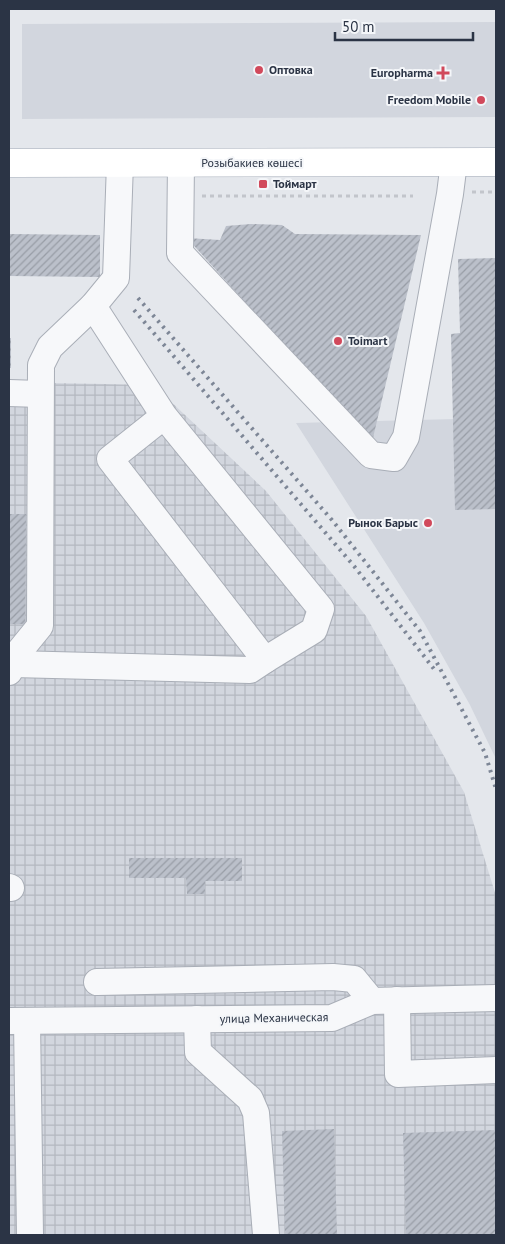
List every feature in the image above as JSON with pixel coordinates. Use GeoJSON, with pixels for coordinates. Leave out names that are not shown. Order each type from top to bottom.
{"type":"FeatureCollection","features":[{"type":"Feature","properties":{"kind":"main road","name":"Розыбакиев көшесі"},"geometry":{"type":"LineString","coordinates":[[9,163],[496,162]]}},
{"type":"Feature","properties":{"kind":"street"},"geometry":{"type":"LineString","coordinates":[[181,163],[180,252],[371,455],[394,458],[406,437],[450,194],[454,162]]}},
{"type":"Feature","properties":{"kind":"street"},"geometry":{"type":"LineString","coordinates":[[93,306],[164,416],[321,608],[314,630],[250,670],[11,668],[18,653],[40,626],[40,394],[42,365],[50,347],[93,306],[116,278],[120,163]]}},
{"type":"Feature","properties":{"kind":"street"},"geometry":{"type":"LineString","coordinates":[[9,393],[40,394]]}},
{"type":"Feature","properties":{"kind":"street"},"geometry":{"type":"LineString","coordinates":[[164,416],[110,459],[265,660]]}},
{"type":"Feature","properties":{"kind":"street"},"geometry":{"type":"LineString","coordinates":[[97,982],[333,977],[354,979],[384,1001],[398,1074],[496,1070]]}},
{"type":"Feature","properties":{"kind":"street","name":"улица Механическая"},"geometry":{"type":"LineString","coordinates":[[18,1021],[332,1018],[384,1001],[496,998]]}},
{"type":"Feature","properties":{"kind":"street"},"geometry":{"type":"LineString","coordinates":[[197,1019],[198,1052],[250,1099],[256,1113],[266,1235]]}},
{"type":"Feature","properties":{"kind":"street"},"geometry":{"type":"LineString","coordinates":[[18,1021],[30,1235]]}},
{"type":"Feature","properties":{"kind":"path"},"geometry":{"type":"LineString","coordinates":[[471,192],[496,192]]}},
{"type":"Feature","properties":{"kind":"path"},"geometry":{"type":"LineString","coordinates":[[202,196],[413,196]]}},
{"type":"Feature","properties":{"kind":"shaded area","name":"Оптовка"},"geometry":{"type":"Polygon","coordinates":[[[496,22],[496,117],[22,119],[22,24],[496,22]]]}},
{"type":"Feature","properties":{"kind":"shaded area"},"geometry":{"type":"Polygon","coordinates":[[[9,382],[153,385],[266,491],[366,616],[464,792],[496,896],[496,1235],[9,1235],[9,382]]]}},
{"type":"Feature","properties":{"kind":"shaded area","name":"Рынок Барыс"},"geometry":{"type":"Polygon","coordinates":[[[496,418],[496,759],[470,705],[424,623],[296,423],[496,418]]]}},
{"type":"Feature","properties":{"kind":"building","name":"Toimart"},"geometry":{"type":"Polygon","coordinates":[[[251,224],[282,225],[295,234],[421,235],[372,442],[187,238],[220,240],[226,226],[251,224]]]}},
{"type":"Feature","properties":{"kind":"building"},"geometry":{"type":"Polygon","coordinates":[[[9,234],[100,235],[100,277],[9,276],[9,234]]]}},
{"type":"Feature","properties":{"kind":"building"},"geometry":{"type":"Polygon","coordinates":[[[496,258],[496,509],[455,510],[451,334],[460,333],[458,259],[496,258]]]}},
{"type":"Feature","properties":{"kind":"building"},"geometry":{"type":"Polygon","coordinates":[[[9,338],[11,338],[11,368],[9,368],[9,338]]]}},
{"type":"Feature","properties":{"kind":"building"},"geometry":{"type":"Polygon","coordinates":[[[9,514],[26,514],[25,624],[9,624],[9,514]]]}},
{"type":"Feature","properties":{"kind":"building"},"geometry":{"type":"Polygon","coordinates":[[[129,858],[242,858],[242,881],[205,881],[205,894],[187,894],[186,878],[129,878],[129,858]]]}},
{"type":"Feature","properties":{"kind":"building"},"geometry":{"type":"Polygon","coordinates":[[[334,1129],[337,1235],[285,1235],[282,1131],[334,1129]]]}},
{"type":"Feature","properties":{"kind":"building"},"geometry":{"type":"Polygon","coordinates":[[[496,1130],[496,1235],[406,1235],[403,1133],[496,1130]]]}},
{"type":"Feature","properties":{"kind":"railway"},"geometry":{"type":"LineString","coordinates":[[138,298],[332,520],[420,631],[485,753],[496,789]]}},
{"type":"Feature","properties":{"kind":"railway"},"geometry":{"type":"LineString","coordinates":[[134,310],[354,566],[434,669]]}},
{"type":"Feature","properties":{"kind":"place","name":"Оптовка"},"geometry":{"type":"Point","coordinates":[259,70]}},
{"type":"Feature","properties":{"kind":"place","name":"Europharma"},"geometry":{"type":"Point","coordinates":[443,73]}},
{"type":"Feature","properties":{"kind":"place","name":"Freedom Mobile"},"geometry":{"type":"Point","coordinates":[481,100]}},
{"type":"Feature","properties":{"kind":"place","name":"Тоймарт"},"geometry":{"type":"Point","coordinates":[263,184]}},
{"type":"Feature","properties":{"kind":"place","name":"Toimart"},"geometry":{"type":"Point","coordinates":[338,341]}},
{"type":"Feature","properties":{"kind":"place","name":"Рынок Барыс"},"geometry":{"type":"Point","coordinates":[428,523]}}]}
